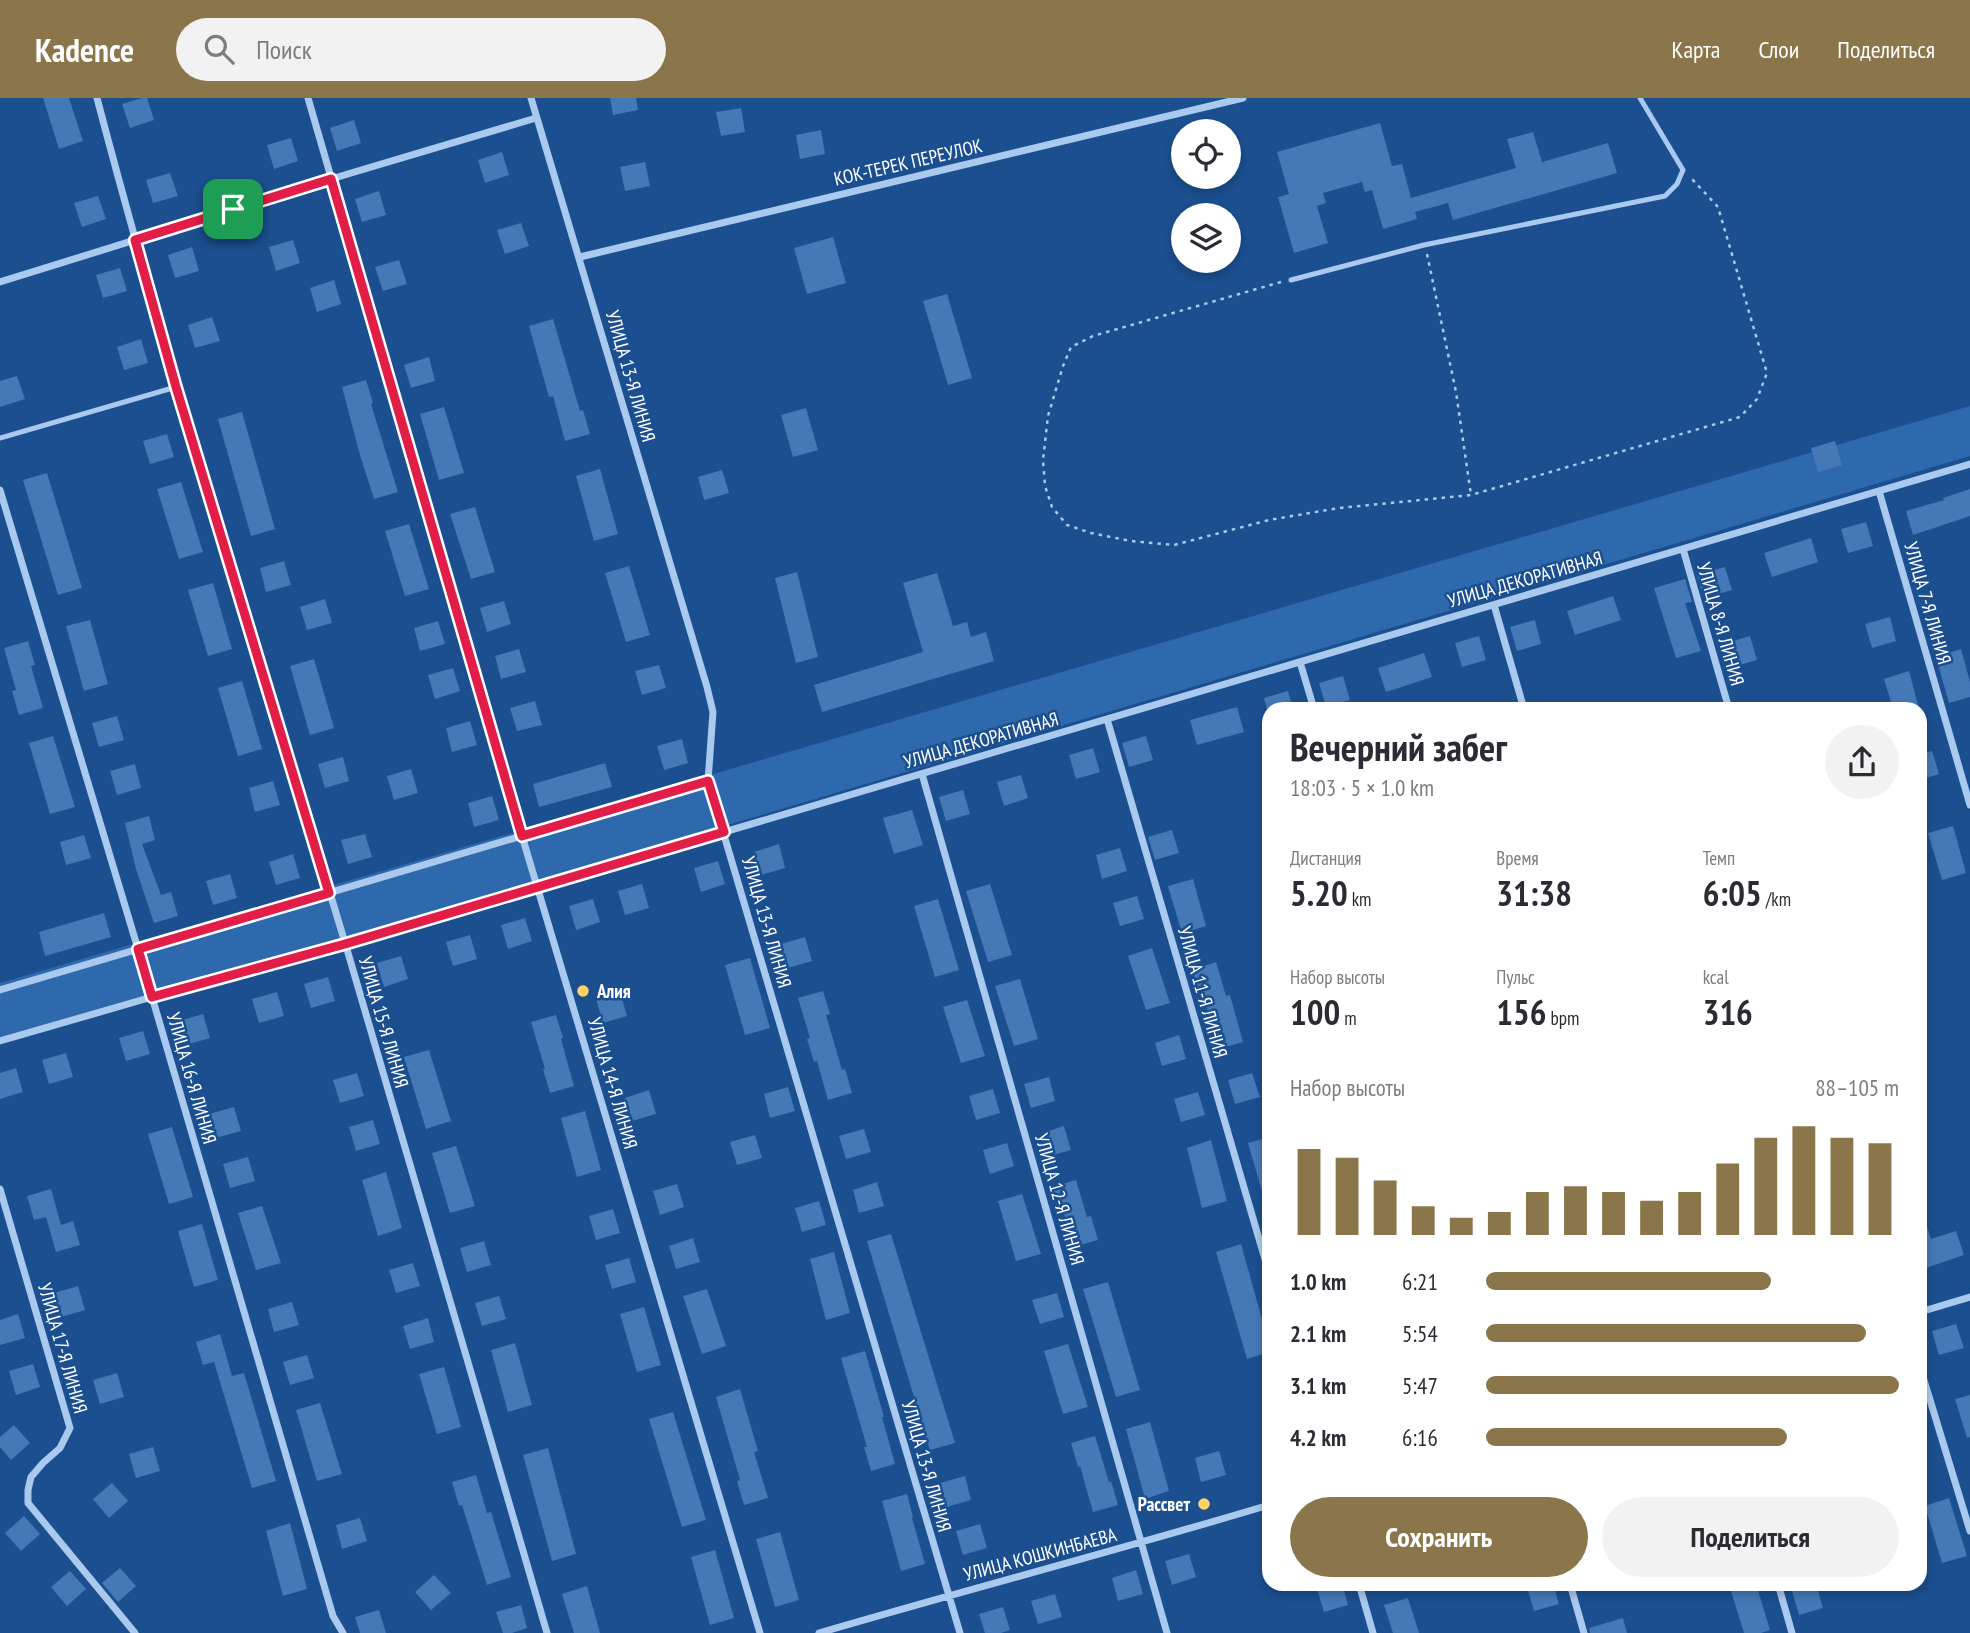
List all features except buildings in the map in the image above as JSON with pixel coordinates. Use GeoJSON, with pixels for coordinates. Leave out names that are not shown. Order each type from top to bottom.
{"type":"FeatureCollection","features":[{"type":"Feature","properties":{"kind":"street","name":"УЛИЦА 15-Я ЛИНИЯ"},"geometry":{"type":"LineString","coordinates":[[97,98],[176,387],[345,944],[547,1633]]}},
{"type":"Feature","properties":{"kind":"street","name":"УЛИЦА 14-Я ЛИНИЯ"},"geometry":{"type":"LineString","coordinates":[[308,98],[522,836],[760,1633]]}},
{"type":"Feature","properties":{"kind":"street","name":"УЛИЦА 13-Я ЛИНИЯ"},"geometry":{"type":"LineString","coordinates":[[531,98],[707,687],[713,712],[708,781],[960,1633]]}},
{"type":"Feature","properties":{"kind":"street","name":"КОК-ТЕРЕК ПЕРЕУЛОК"},"geometry":{"type":"LineString","coordinates":[[580,257],[1243,98]]}},
{"type":"Feature","properties":{"kind":"street"},"geometry":{"type":"LineString","coordinates":[[0,282],[536,118]]}},
{"type":"Feature","properties":{"kind":"street","name":"УЛИЦА ДЕКОРАТИВНАЯ"},"geometry":{"type":"LineString","coordinates":[[0,1041],[345,944],[1970,464]]}},
{"type":"Feature","properties":{"kind":"street","name":"УЛИЦА 16-Я ЛИНИЯ"},"geometry":{"type":"LineString","coordinates":[[0,490],[138,949],[333,1616],[343,1633]]}},
{"type":"Feature","properties":{"kind":"street","name":"УЛИЦА 7-Я ЛИНИЯ"},"geometry":{"type":"LineString","coordinates":[[1879,491],[1970,805]]}},
{"type":"Feature","properties":{"kind":"street","name":"УЛИЦА 8-Я ЛИНИЯ"},"geometry":{"type":"LineString","coordinates":[[1683,549],[1727,702]]}},
{"type":"Feature","properties":{"kind":"street"},"geometry":{"type":"LineString","coordinates":[[1494,605],[1522,702]]}},
{"type":"Feature","properties":{"kind":"street"},"geometry":{"type":"LineString","coordinates":[[1300,662],[1312,702]]}},
{"type":"Feature","properties":{"kind":"street","name":"УЛИЦА 11-Я ЛИНИЯ"},"geometry":{"type":"LineString","coordinates":[[1107,719],[1262,1249]]}},
{"type":"Feature","properties":{"kind":"street","name":"УЛИЦА 12-Я ЛИНИЯ"},"geometry":{"type":"LineString","coordinates":[[922,774],[1167,1633]]}},
{"type":"Feature","properties":{"kind":"street"},"geometry":{"type":"LineString","coordinates":[[0,990],[708,781]]}},
{"type":"Feature","properties":{"kind":"street","name":"УЛИЦА 17-Я ЛИНИЯ"},"geometry":{"type":"LineString","coordinates":[[0,1189],[70,1428],[60,1448],[31,1477],[28,1503],[135,1633]]}},
{"type":"Feature","properties":{"kind":"street"},"geometry":{"type":"LineString","coordinates":[[1927,1310],[1970,1297]]}},
{"type":"Feature","properties":{"kind":"street"},"geometry":{"type":"LineString","coordinates":[[1927,1390],[1970,1531]]}},
{"type":"Feature","properties":{"kind":"street","name":"УЛИЦА КОШКИНБАЕВА"},"geometry":{"type":"LineString","coordinates":[[819,1633],[1262,1507]]}},
{"type":"Feature","properties":{"kind":"street"},"geometry":{"type":"LineString","coordinates":[[1361,1591],[1373,1633]]}},
{"type":"Feature","properties":{"kind":"street"},"geometry":{"type":"LineString","coordinates":[[1572,1591],[1584,1633]]}},
{"type":"Feature","properties":{"kind":"street"},"geometry":{"type":"LineString","coordinates":[[1779,1591],[1792,1633]]}},
{"type":"Feature","properties":{"kind":"lane"},"geometry":{"type":"LineString","coordinates":[[1291,280],[1424,245],[1665,196],[1677,184],[1683,170],[1640,98]]}},
{"type":"Feature","properties":{"kind":"lane"},"geometry":{"type":"LineString","coordinates":[[0,438],[176,387]]}},
{"type":"Feature","properties":{"kind":"path"},"geometry":{"type":"LineString","coordinates":[[1291,280],[1093,336],[1071,347],[1048,416],[1043,460],[1045,486],[1052,507],[1067,525],[1131,541],[1174,545],[1269,520],[1339,508],[1471,495],[1740,417],[1757,399],[1767,373],[1717,207],[1683,170]]}},
{"type":"Feature","properties":{"kind":"path"},"geometry":{"type":"LineString","coordinates":[[1424,245],[1455,393],[1471,495]]}},
{"type":"Feature","properties":{"kind":"shaded area"},"geometry":{"type":"Polygon","coordinates":[[[1970,406],[1970,456],[0,1041],[0,983],[1970,406]]]}},
{"type":"Feature","properties":{"kind":"place","name":"Алия"},"geometry":{"type":"Point","coordinates":[583,991]}},
{"type":"Feature","properties":{"kind":"place","name":"Рассвет"},"geometry":{"type":"Point","coordinates":[1204,1504]}},
{"type":"Feature","properties":{"kind":"route"},"geometry":{"type":"LineString","coordinates":[[331,179],[522,836],[708,781],[724,832],[345,944],[152,997],[138,949],[329,893],[176,387],[135,240],[233,209],[331,179]]}}]}
